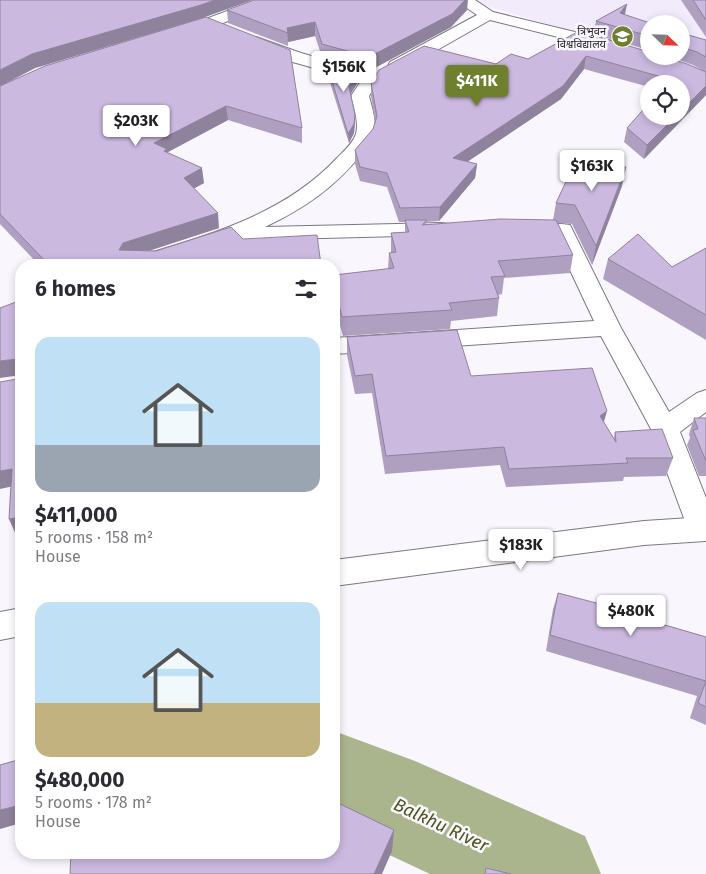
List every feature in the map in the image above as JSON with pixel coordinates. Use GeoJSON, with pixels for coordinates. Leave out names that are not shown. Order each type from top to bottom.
{"type":"FeatureCollection","features":[{"type":"Feature","properties":{"kind":"street"},"geometry":{"type":"LineString","coordinates":[[191,28],[271,0]]}},
{"type":"Feature","properties":{"kind":"street"},"geometry":{"type":"LineString","coordinates":[[464,1],[488,15],[559,31],[625,50]]}},
{"type":"Feature","properties":{"kind":"street"},"geometry":{"type":"LineString","coordinates":[[154,259],[228,234],[288,209],[339,169],[365,136],[365,118],[360,96],[371,79],[488,15]]}},
{"type":"Feature","properties":{"kind":"street"},"geometry":{"type":"LineString","coordinates":[[209,23],[295,57],[371,79]]}},
{"type":"Feature","properties":{"kind":"street"},"geometry":{"type":"LineString","coordinates":[[228,234],[459,229]]}},
{"type":"Feature","properties":{"kind":"street"},"geometry":{"type":"LineString","coordinates":[[340,572],[521,548],[704,529],[665,430],[609,328],[562,230],[506,229]]}},
{"type":"Feature","properties":{"kind":"street"},"geometry":{"type":"LineString","coordinates":[[340,346],[609,328]]}},
{"type":"Feature","properties":{"kind":"street"},"geometry":{"type":"LineString","coordinates":[[665,430],[706,399]]}},
{"type":"Feature","properties":{"kind":"street"},"geometry":{"type":"LineString","coordinates":[[0,626],[15,623]]}},
{"type":"Feature","properties":{"kind":"shaded area","name":"त्रिभुवन विश्वविद्यालय"},"geometry":{"type":"Polygon","coordinates":[[[467,0],[706,0],[706,72],[685,65],[690,65],[690,15],[640,15],[640,51],[467,0]]]}},
{"type":"Feature","properties":{"kind":"building"},"geometry":{"type":"Polygon","coordinates":[[[0,0],[215,0],[32,54],[0,70],[0,0]]]}},
{"type":"Feature","properties":{"kind":"building"},"geometry":{"type":"Polygon","coordinates":[[[254,0],[465,0],[452,14],[369,57],[322,44],[315,22],[287,28],[288,33],[227,10],[254,0]]]}},
{"type":"Feature","properties":{"kind":"building"},"geometry":{"type":"Polygon","coordinates":[[[693,0],[706,0],[706,20],[693,0]]]}},
{"type":"Feature","properties":{"kind":"building"},"geometry":{"type":"Polygon","coordinates":[[[627,4],[620,13],[640,20],[640,33],[596,21],[627,4]]]}},
{"type":"Feature","properties":{"kind":"building"},"geometry":{"type":"Polygon","coordinates":[[[206,17],[290,50],[302,128],[226,106],[154,143],[167,149],[164,151],[202,168],[184,178],[218,213],[123,243],[119,250],[156,251],[231,227],[243,239],[317,235],[320,259],[43,259],[0,214],[0,86],[45,66],[206,17]]]}},
{"type":"Feature","properties":{"kind":"building"},"geometry":{"type":"Polygon","coordinates":[[[579,31],[640,49],[640,65],[689,65],[706,72],[706,86],[690,102],[690,75],[655,75],[586,56],[563,86],[453,158],[477,164],[440,207],[400,208],[387,173],[360,167],[355,150],[373,129],[377,116],[371,83],[379,70],[424,46],[496,64],[511,54],[528,59],[579,31]]]}},
{"type":"Feature","properties":{"kind":"building"},"geometry":{"type":"Polygon","coordinates":[[[690,36],[706,40],[706,57],[690,50],[690,36]]]}},
{"type":"Feature","properties":{"kind":"building"},"geometry":{"type":"Polygon","coordinates":[[[327,64],[358,73],[349,87],[355,115],[354,124],[348,134],[327,64]]]}},
{"type":"Feature","properties":{"kind":"building"},"geometry":{"type":"Polygon","coordinates":[[[640,113],[640,125],[667,125],[647,145],[627,128],[640,113]]]}},
{"type":"Feature","properties":{"kind":"building"},"geometry":{"type":"Polygon","coordinates":[[[577,158],[626,167],[596,246],[575,205],[556,203],[577,158]]]}},
{"type":"Feature","properties":{"kind":"building"},"geometry":{"type":"Polygon","coordinates":[[[500,219],[556,220],[573,255],[498,261],[505,276],[491,277],[499,298],[449,303],[452,310],[342,317],[340,310],[340,274],[394,268],[389,253],[396,252],[391,233],[409,232],[405,220],[427,220],[422,225],[500,219]]]}},
{"type":"Feature","properties":{"kind":"building"},"geometry":{"type":"Polygon","coordinates":[[[638,234],[672,267],[706,248],[706,315],[608,259],[638,234]]]}},
{"type":"Feature","properties":{"kind":"building"},"geometry":{"type":"Polygon","coordinates":[[[15,302],[15,359],[0,361],[0,308],[15,302]]]}},
{"type":"Feature","properties":{"kind":"building"},"geometry":{"type":"Polygon","coordinates":[[[457,330],[471,376],[592,368],[607,411],[600,416],[616,442],[615,432],[662,429],[673,458],[626,458],[628,463],[509,469],[504,447],[386,456],[372,374],[355,376],[347,337],[457,330]]]}},
{"type":"Feature","properties":{"kind":"building"},"geometry":{"type":"Polygon","coordinates":[[[15,379],[15,518],[9,519],[12,469],[0,471],[0,382],[15,379]]]}},
{"type":"Feature","properties":{"kind":"building"},"geometry":{"type":"Polygon","coordinates":[[[694,418],[706,418],[706,461],[693,430],[698,429],[694,418]]]}},
{"type":"Feature","properties":{"kind":"building"},"geometry":{"type":"Polygon","coordinates":[[[558,593],[627,611],[627,614],[706,637],[706,681],[550,635],[558,593]]]}},
{"type":"Feature","properties":{"kind":"building"},"geometry":{"type":"Polygon","coordinates":[[[706,681],[706,707],[698,703],[706,681]]]}},
{"type":"Feature","properties":{"kind":"building"},"geometry":{"type":"Polygon","coordinates":[[[15,761],[15,806],[0,810],[0,765],[15,761]]]}},
{"type":"Feature","properties":{"kind":"building"},"geometry":{"type":"Polygon","coordinates":[[[340,804],[394,830],[374,874],[70,874],[71,859],[340,859],[340,804]]]}},
{"type":"Feature","properties":{"kind":"building"},"geometry":{"type":"Polygon","coordinates":[[[486,868],[511,874],[485,874],[486,868]]]}},
{"type":"Feature","properties":{"kind":"waterway","name":"Balkhu River"},"geometry":{"type":"LineString","coordinates":[[340,782],[379,797],[547,874]]}},
{"type":"Feature","properties":{"kind":"place","name":"त्रिभुवन विश्वविद्यालय"},"geometry":{"type":"Point","coordinates":[622,37]}}]}
